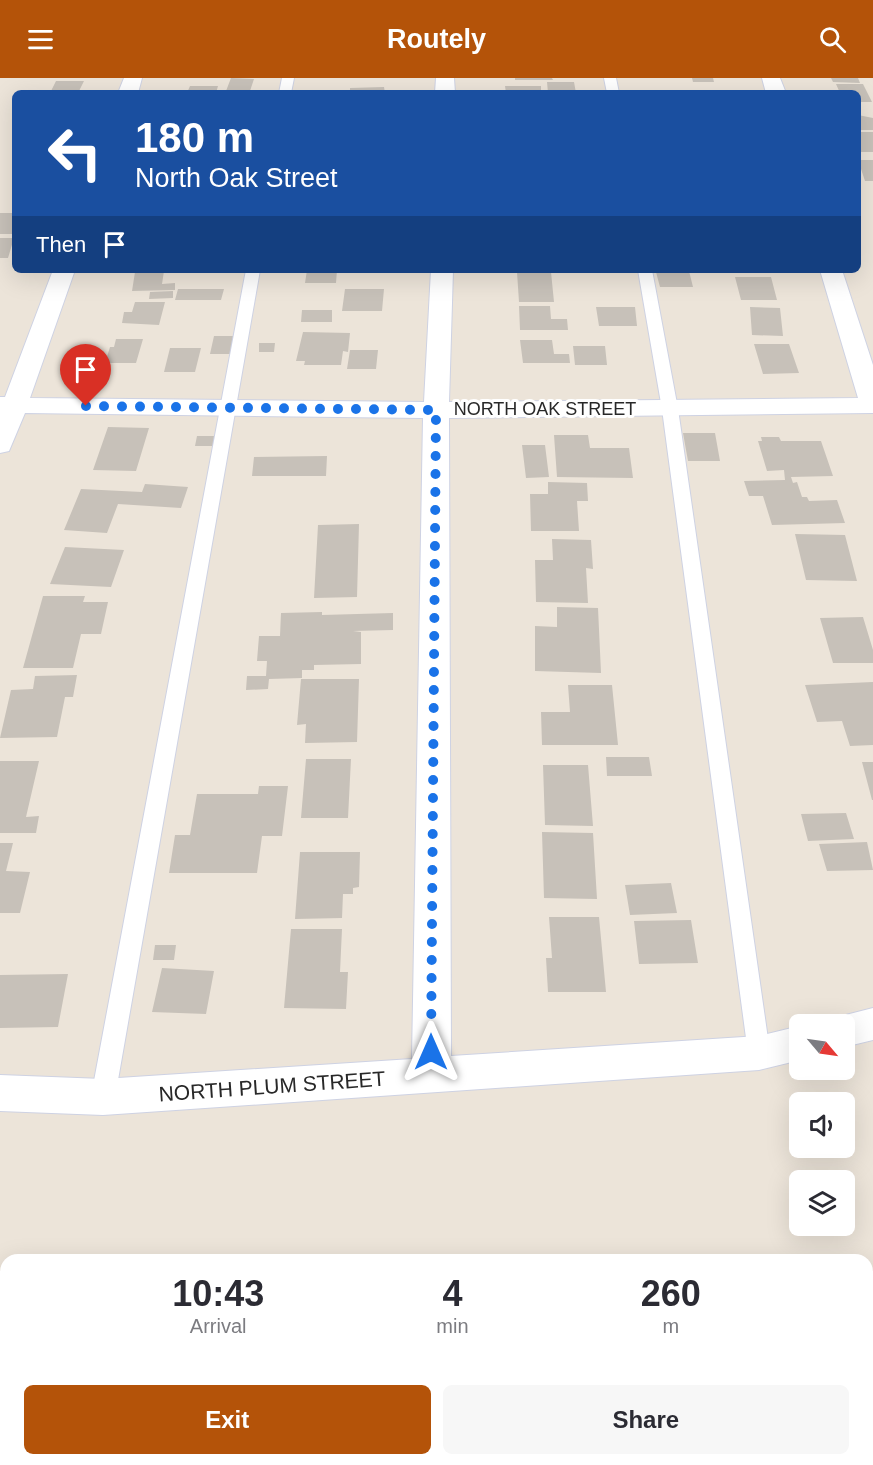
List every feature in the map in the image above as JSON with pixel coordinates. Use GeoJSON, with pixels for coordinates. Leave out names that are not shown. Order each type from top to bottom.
{"type":"FeatureCollection","features":[{"type":"Feature","properties":{"kind":"street"},"geometry":{"type":"LineString","coordinates":[[0,445],[8,405],[63,273]]}},
{"type":"Feature","properties":{"kind":"street"},"geometry":{"type":"LineString","coordinates":[[431,1076],[436,410],[442,273]]}},
{"type":"Feature","properties":{"kind":"street"},"geometry":{"type":"LineString","coordinates":[[832,273],[873,404]]}},
{"type":"Feature","properties":{"kind":"street","name":"NORTH OAK STREET"},"geometry":{"type":"LineString","coordinates":[[8,405],[436,410],[669,409],[873,404]]}},
{"type":"Feature","properties":{"kind":"street"},"geometry":{"type":"LineString","coordinates":[[855,1028],[873,1023]]}},
{"type":"Feature","properties":{"kind":"street","name":"NORTH PLUM STREET"},"geometry":{"type":"LineString","coordinates":[[0,1093],[103,1096],[759,1053],[789,1046]]}},
{"type":"Feature","properties":{"kind":"lane"},"geometry":{"type":"LineString","coordinates":[[103,1096],[251,273]]}},
{"type":"Feature","properties":{"kind":"lane"},"geometry":{"type":"LineString","coordinates":[[646,273],[669,409],[759,1053]]}},
{"type":"Feature","properties":{"kind":"building"},"geometry":{"type":"Polygon","coordinates":[[[231,78],[254,79],[250,90],[226,90],[231,78]]]}},
{"type":"Feature","properties":{"kind":"building"},"geometry":{"type":"Polygon","coordinates":[[[515,78],[552,78],[553,80],[515,80],[515,78]]]}},
{"type":"Feature","properties":{"kind":"building"},"geometry":{"type":"Polygon","coordinates":[[[692,78],[713,78],[714,82],[693,82],[692,78]]]}},
{"type":"Feature","properties":{"kind":"building"},"geometry":{"type":"Polygon","coordinates":[[[831,78],[858,78],[860,83],[833,82],[831,78]]]}},
{"type":"Feature","properties":{"kind":"building"},"geometry":{"type":"Polygon","coordinates":[[[56,81],[84,81],[80,90],[52,90],[56,81]]]}},
{"type":"Feature","properties":{"kind":"building"},"geometry":{"type":"Polygon","coordinates":[[[547,82],[574,82],[575,90],[548,90],[547,82]]]}},
{"type":"Feature","properties":{"kind":"building"},"geometry":{"type":"Polygon","coordinates":[[[836,84],[863,84],[872,102],[861,102],[861,90],[839,90],[836,84]]]}},
{"type":"Feature","properties":{"kind":"building"},"geometry":{"type":"Polygon","coordinates":[[[190,86],[218,86],[217,90],[188,90],[190,86]]]}},
{"type":"Feature","properties":{"kind":"building"},"geometry":{"type":"Polygon","coordinates":[[[505,86],[541,86],[541,90],[506,90],[505,86]]]}},
{"type":"Feature","properties":{"kind":"building"},"geometry":{"type":"Polygon","coordinates":[[[384,87],[384,90],[350,90],[350,88],[384,87]]]}},
{"type":"Feature","properties":{"kind":"building"},"geometry":{"type":"Polygon","coordinates":[[[861,116],[873,118],[873,130],[861,130],[861,116]]]}},
{"type":"Feature","properties":{"kind":"building"},"geometry":{"type":"Polygon","coordinates":[[[861,132],[873,132],[873,152],[861,152],[861,132]]]}},
{"type":"Feature","properties":{"kind":"building"},"geometry":{"type":"Polygon","coordinates":[[[861,160],[873,160],[873,181],[865,181],[861,160]]]}},
{"type":"Feature","properties":{"kind":"building"},"geometry":{"type":"Polygon","coordinates":[[[0,213],[12,213],[12,234],[0,234],[0,213]]]}},
{"type":"Feature","properties":{"kind":"building"},"geometry":{"type":"Polygon","coordinates":[[[0,238],[12,238],[8,258],[0,258],[0,238]]]}},
{"type":"Feature","properties":{"kind":"building"},"geometry":{"type":"Polygon","coordinates":[[[135,273],[164,273],[162,284],[175,283],[175,290],[132,291],[135,273]]]}},
{"type":"Feature","properties":{"kind":"building"},"geometry":{"type":"Polygon","coordinates":[[[307,273],[337,273],[336,283],[305,283],[307,273]]]}},
{"type":"Feature","properties":{"kind":"building"},"geometry":{"type":"Polygon","coordinates":[[[517,273],[551,273],[554,302],[519,302],[517,273]]]}},
{"type":"Feature","properties":{"kind":"building"},"geometry":{"type":"Polygon","coordinates":[[[656,273],[690,273],[693,287],[660,287],[656,273]]]}},
{"type":"Feature","properties":{"kind":"building"},"geometry":{"type":"Polygon","coordinates":[[[735,277],[771,277],[777,300],[741,300],[735,277]]]}},
{"type":"Feature","properties":{"kind":"building"},"geometry":{"type":"Polygon","coordinates":[[[178,289],[224,289],[221,300],[175,300],[178,289]]]}},
{"type":"Feature","properties":{"kind":"building"},"geometry":{"type":"Polygon","coordinates":[[[345,289],[384,289],[382,311],[342,311],[345,289]]]}},
{"type":"Feature","properties":{"kind":"building"},"geometry":{"type":"Polygon","coordinates":[[[173,291],[173,298],[149,299],[150,292],[173,291]]]}},
{"type":"Feature","properties":{"kind":"building"},"geometry":{"type":"Polygon","coordinates":[[[135,302],[165,302],[159,325],[122,323],[124,312],[132,312],[135,302]]]}},
{"type":"Feature","properties":{"kind":"building"},"geometry":{"type":"Polygon","coordinates":[[[519,306],[550,306],[551,319],[567,319],[568,330],[520,330],[519,306]]]}},
{"type":"Feature","properties":{"kind":"building"},"geometry":{"type":"Polygon","coordinates":[[[596,307],[635,307],[637,326],[599,326],[596,307]]]}},
{"type":"Feature","properties":{"kind":"building"},"geometry":{"type":"Polygon","coordinates":[[[750,307],[780,308],[783,336],[752,335],[750,307]]]}},
{"type":"Feature","properties":{"kind":"building"},"geometry":{"type":"Polygon","coordinates":[[[302,310],[332,310],[332,322],[301,322],[302,310]]]}},
{"type":"Feature","properties":{"kind":"building"},"geometry":{"type":"Polygon","coordinates":[[[303,332],[350,333],[348,352],[343,351],[341,365],[304,365],[305,361],[296,361],[303,332]]]}},
{"type":"Feature","properties":{"kind":"building"},"geometry":{"type":"Polygon","coordinates":[[[214,336],[237,336],[233,354],[210,354],[214,336]]]}},
{"type":"Feature","properties":{"kind":"building"},"geometry":{"type":"Polygon","coordinates":[[[116,339],[143,339],[136,363],[105,363],[110,347],[114,347],[116,339]]]}},
{"type":"Feature","properties":{"kind":"building"},"geometry":{"type":"Polygon","coordinates":[[[520,340],[552,340],[554,354],[569,354],[570,363],[523,363],[520,340]]]}},
{"type":"Feature","properties":{"kind":"building"},"geometry":{"type":"Polygon","coordinates":[[[259,343],[275,343],[274,352],[259,352],[259,343]]]}},
{"type":"Feature","properties":{"kind":"building"},"geometry":{"type":"Polygon","coordinates":[[[754,344],[789,344],[799,373],[763,374],[754,344]]]}},
{"type":"Feature","properties":{"kind":"building"},"geometry":{"type":"Polygon","coordinates":[[[573,346],[605,346],[607,365],[575,365],[573,346]]]}},
{"type":"Feature","properties":{"kind":"building"},"geometry":{"type":"Polygon","coordinates":[[[170,348],[201,348],[195,372],[164,372],[170,348]]]}},
{"type":"Feature","properties":{"kind":"building"},"geometry":{"type":"Polygon","coordinates":[[[350,350],[378,350],[376,369],[347,369],[350,350]]]}},
{"type":"Feature","properties":{"kind":"building"},"geometry":{"type":"Polygon","coordinates":[[[108,427],[149,428],[136,471],[93,470],[108,427]]]}},
{"type":"Feature","properties":{"kind":"building"},"geometry":{"type":"Polygon","coordinates":[[[683,433],[715,433],[720,461],[688,461],[683,433]]]}},
{"type":"Feature","properties":{"kind":"building"},"geometry":{"type":"Polygon","coordinates":[[[554,435],[588,435],[590,448],[629,448],[633,478],[557,477],[554,435]]]}},
{"type":"Feature","properties":{"kind":"building"},"geometry":{"type":"Polygon","coordinates":[[[197,436],[215,436],[214,446],[195,446],[197,436]]]}},
{"type":"Feature","properties":{"kind":"building"},"geometry":{"type":"Polygon","coordinates":[[[761,437],[779,437],[781,441],[821,441],[833,476],[791,477],[793,483],[797,482],[802,497],[807,497],[809,501],[837,500],[845,523],[772,525],[763,496],[749,496],[744,481],[785,480],[784,470],[767,471],[758,441],[762,441],[761,437]]]}},
{"type":"Feature","properties":{"kind":"building"},"geometry":{"type":"Polygon","coordinates":[[[522,445],[545,445],[549,477],[526,478],[522,445]]]}},
{"type":"Feature","properties":{"kind":"building"},"geometry":{"type":"Polygon","coordinates":[[[327,456],[326,476],[252,476],[254,457],[327,456]]]}},
{"type":"Feature","properties":{"kind":"building"},"geometry":{"type":"Polygon","coordinates":[[[548,482],[587,483],[588,501],[577,501],[579,531],[531,531],[530,494],[548,494],[548,482]]]}},
{"type":"Feature","properties":{"kind":"building"},"geometry":{"type":"Polygon","coordinates":[[[145,484],[188,487],[181,508],[118,504],[107,533],[64,530],[81,489],[142,492],[145,484]]]}},
{"type":"Feature","properties":{"kind":"building"},"geometry":{"type":"Polygon","coordinates":[[[359,524],[357,597],[314,598],[318,525],[359,524]]]}},
{"type":"Feature","properties":{"kind":"building"},"geometry":{"type":"Polygon","coordinates":[[[795,534],[845,535],[857,581],[806,580],[795,534]]]}},
{"type":"Feature","properties":{"kind":"building"},"geometry":{"type":"Polygon","coordinates":[[[552,539],[591,540],[593,569],[586,568],[588,603],[536,602],[535,560],[553,560],[552,539]]]}},
{"type":"Feature","properties":{"kind":"building"},"geometry":{"type":"Polygon","coordinates":[[[65,547],[124,550],[111,587],[50,584],[65,547]]]}},
{"type":"Feature","properties":{"kind":"building"},"geometry":{"type":"Polygon","coordinates":[[[43,596],[85,596],[83,602],[108,602],[101,634],[81,634],[73,668],[23,668],[43,596]]]}},
{"type":"Feature","properties":{"kind":"building"},"geometry":{"type":"Polygon","coordinates":[[[557,607],[598,608],[601,673],[535,671],[535,626],[557,627],[557,607]]]}},
{"type":"Feature","properties":{"kind":"building"},"geometry":{"type":"Polygon","coordinates":[[[322,612],[322,615],[393,613],[393,630],[353,631],[361,632],[361,664],[314,665],[314,670],[302,670],[302,678],[269,679],[268,689],[246,690],[247,676],[266,676],[267,661],[257,661],[259,636],[280,636],[281,613],[322,612]]]}},
{"type":"Feature","properties":{"kind":"building"},"geometry":{"type":"Polygon","coordinates":[[[863,617],[873,650],[873,663],[833,663],[820,618],[863,617]]]}},
{"type":"Feature","properties":{"kind":"building"},"geometry":{"type":"Polygon","coordinates":[[[77,675],[73,697],[65,697],[57,737],[0,738],[11,690],[33,689],[35,676],[77,675]]]}},
{"type":"Feature","properties":{"kind":"building"},"geometry":{"type":"Polygon","coordinates":[[[301,679],[359,679],[357,742],[305,743],[306,724],[297,725],[301,679]]]}},
{"type":"Feature","properties":{"kind":"building"},"geometry":{"type":"Polygon","coordinates":[[[873,682],[873,745],[850,746],[842,721],[817,722],[805,685],[873,682]]]}},
{"type":"Feature","properties":{"kind":"building"},"geometry":{"type":"Polygon","coordinates":[[[568,685],[612,685],[618,745],[542,745],[541,712],[570,712],[568,685]]]}},
{"type":"Feature","properties":{"kind":"building"},"geometry":{"type":"Polygon","coordinates":[[[606,757],[649,757],[652,776],[607,776],[606,757]]]}},
{"type":"Feature","properties":{"kind":"building"},"geometry":{"type":"Polygon","coordinates":[[[306,759],[351,759],[348,818],[301,818],[306,759]]]}},
{"type":"Feature","properties":{"kind":"building"},"geometry":{"type":"Polygon","coordinates":[[[0,761],[39,761],[26,817],[39,816],[36,833],[0,833],[0,761]]]}},
{"type":"Feature","properties":{"kind":"building"},"geometry":{"type":"Polygon","coordinates":[[[862,762],[873,762],[873,800],[872,800],[862,762]]]}},
{"type":"Feature","properties":{"kind":"building"},"geometry":{"type":"Polygon","coordinates":[[[543,765],[588,765],[593,826],[545,825],[543,765]]]}},
{"type":"Feature","properties":{"kind":"building"},"geometry":{"type":"Polygon","coordinates":[[[259,786],[288,786],[282,836],[262,836],[257,873],[169,873],[175,835],[190,835],[197,794],[258,794],[259,786]]]}},
{"type":"Feature","properties":{"kind":"building"},"geometry":{"type":"Polygon","coordinates":[[[846,813],[854,839],[808,841],[801,814],[846,813]]]}},
{"type":"Feature","properties":{"kind":"building"},"geometry":{"type":"Polygon","coordinates":[[[542,832],[593,833],[597,899],[544,898],[542,832]]]}},
{"type":"Feature","properties":{"kind":"building"},"geometry":{"type":"Polygon","coordinates":[[[867,842],[873,870],[827,871],[819,844],[867,842]]]}},
{"type":"Feature","properties":{"kind":"building"},"geometry":{"type":"Polygon","coordinates":[[[0,843],[13,843],[6,871],[30,872],[20,913],[0,913],[0,843]]]}},
{"type":"Feature","properties":{"kind":"building"},"geometry":{"type":"Polygon","coordinates":[[[300,852],[360,852],[359,887],[353,888],[353,894],[343,894],[342,918],[295,919],[300,852]]]}},
{"type":"Feature","properties":{"kind":"building"},"geometry":{"type":"Polygon","coordinates":[[[671,883],[677,913],[630,915],[625,885],[671,883]]]}},
{"type":"Feature","properties":{"kind":"building"},"geometry":{"type":"Polygon","coordinates":[[[549,917],[599,917],[606,992],[548,992],[546,958],[552,958],[549,917]]]}},
{"type":"Feature","properties":{"kind":"building"},"geometry":{"type":"Polygon","coordinates":[[[691,920],[698,963],[639,964],[634,921],[691,920]]]}},
{"type":"Feature","properties":{"kind":"building"},"geometry":{"type":"Polygon","coordinates":[[[291,929],[342,929],[340,972],[348,972],[346,1009],[284,1008],[291,929]]]}},
{"type":"Feature","properties":{"kind":"building"},"geometry":{"type":"Polygon","coordinates":[[[155,945],[176,945],[174,960],[153,960],[155,945]]]}},
{"type":"Feature","properties":{"kind":"building"},"geometry":{"type":"Polygon","coordinates":[[[162,968],[214,971],[206,1014],[152,1012],[162,968]]]}},
{"type":"Feature","properties":{"kind":"building"},"geometry":{"type":"Polygon","coordinates":[[[68,974],[58,1027],[0,1028],[0,975],[68,974]]]}},
{"type":"Feature","properties":{"kind":"route"},"geometry":{"type":"LineString","coordinates":[[86,406],[436,410],[431,1052]]}}]}
